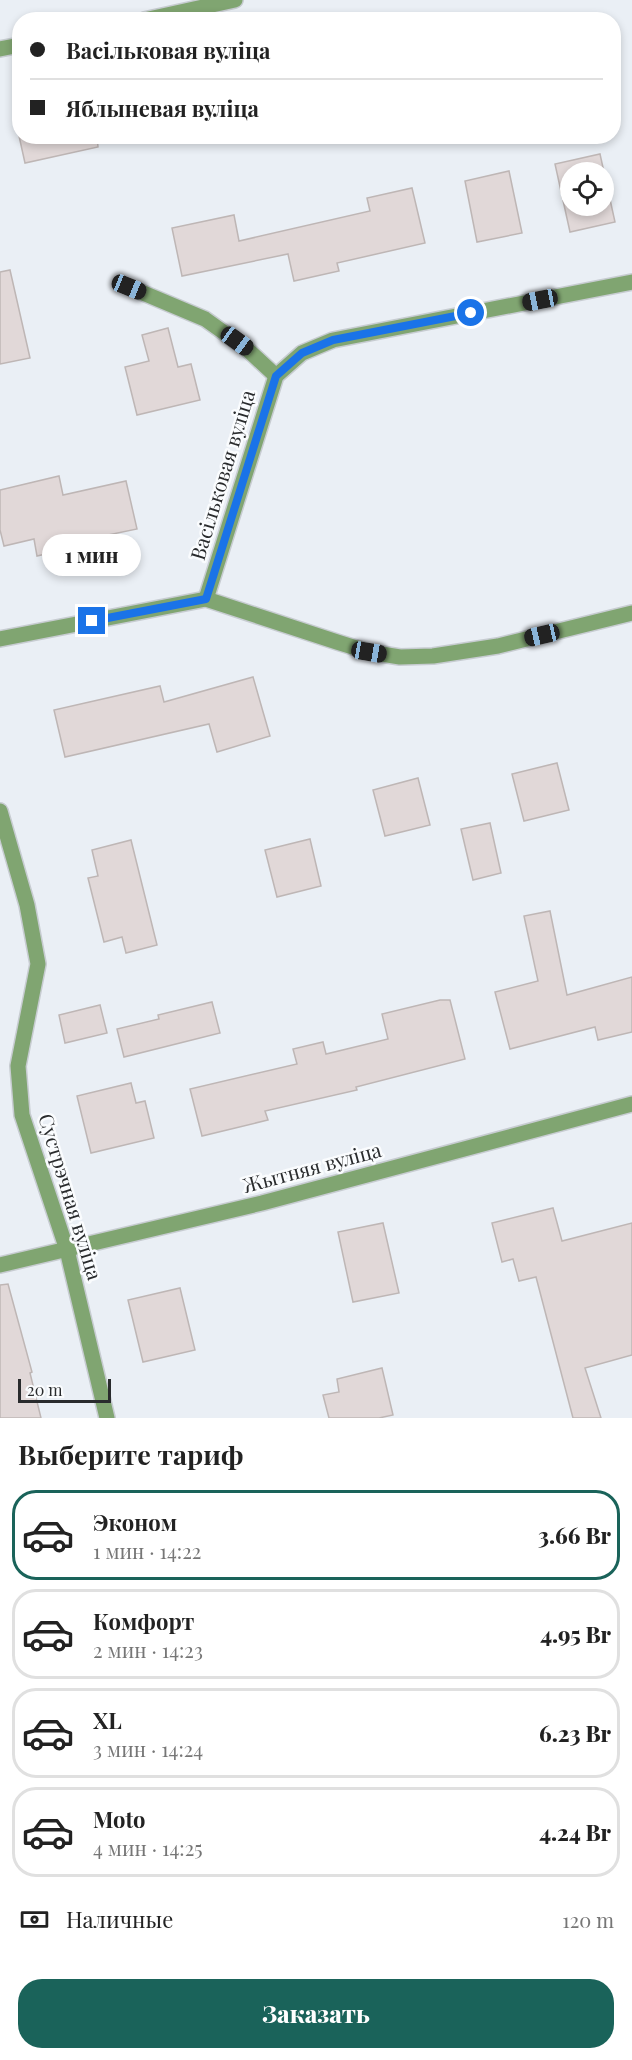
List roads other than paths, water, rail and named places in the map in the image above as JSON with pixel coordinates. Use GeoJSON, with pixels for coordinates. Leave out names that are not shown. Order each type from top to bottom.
{"type":"FeatureCollection","features":[{"type":"Feature","properties":{"kind":"street"},"geometry":{"type":"LineString","coordinates":[[180,12],[235,0]]}},
{"type":"Feature","properties":{"kind":"street","name":"Васільковая вуліца"},"geometry":{"type":"LineString","coordinates":[[206,599],[276,376],[302,353],[333,340],[632,282]]}},
{"type":"Feature","properties":{"kind":"street"},"geometry":{"type":"LineString","coordinates":[[129,287],[205,319],[248,349],[276,376]]}},
{"type":"Feature","properties":{"kind":"street"},"geometry":{"type":"LineString","coordinates":[[0,639],[206,599],[369,652],[400,657],[434,656],[498,646],[632,613]]}},
{"type":"Feature","properties":{"kind":"street","name":"Сустрэчная вуліца"},"geometry":{"type":"LineString","coordinates":[[0,811],[27,905],[38,964],[18,1066],[22,1115],[67,1250],[106,1418]]}},
{"type":"Feature","properties":{"kind":"street","name":"Жытняя вуліца"},"geometry":{"type":"LineString","coordinates":[[0,1265],[262,1203],[632,1104]]}}]}
